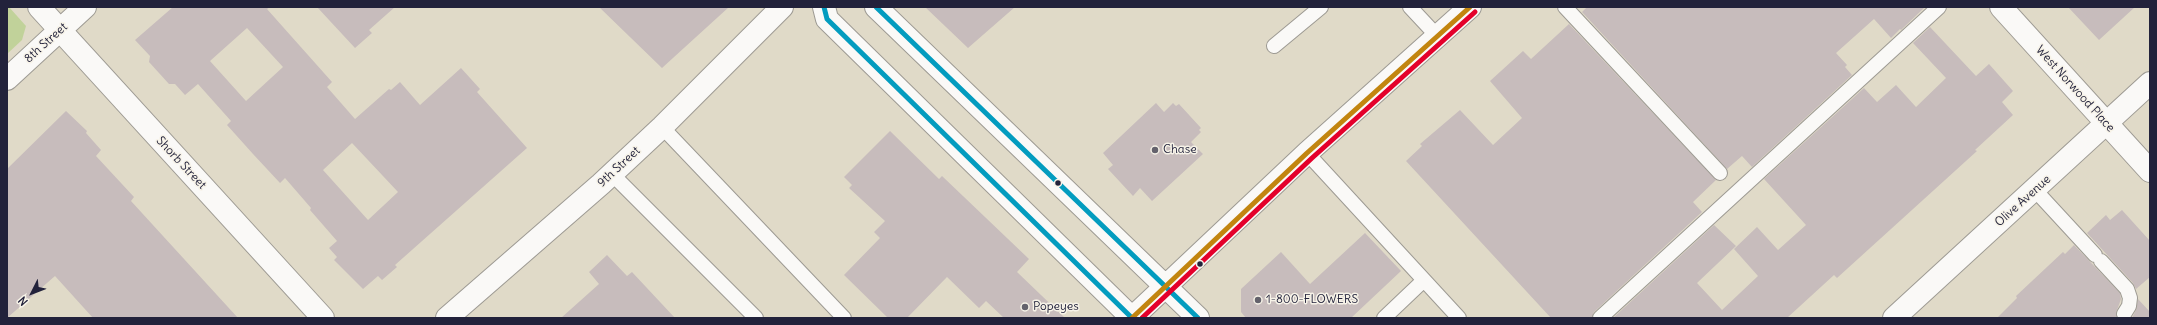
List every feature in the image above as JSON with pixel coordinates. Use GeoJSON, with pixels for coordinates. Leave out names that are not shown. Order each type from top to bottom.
{"type":"FeatureCollection","features":[{"type":"Feature","properties":{"kind":"street","name":"Shorb Street"},"geometry":{"type":"LineString","coordinates":[[39,7],[61,30],[81,55],[323,318]]}},
{"type":"Feature","properties":{"kind":"street","name":"8th Street"},"geometry":{"type":"LineString","coordinates":[[7,78],[85,7]]}},
{"type":"Feature","properties":{"kind":"street","name":"9th Street"},"geometry":{"type":"LineString","coordinates":[[447,318],[612,174],[662,127],[782,7]]}},
{"type":"Feature","properties":{"kind":"street"},"geometry":{"type":"LineString","coordinates":[[824,7],[827,19],[1132,318],[1307,153],[1470,7]]}},
{"type":"Feature","properties":{"kind":"street"},"geometry":{"type":"LineString","coordinates":[[876,7],[1198,318]]}},
{"type":"Feature","properties":{"kind":"street","name":"West Norwood Place"},"geometry":{"type":"LineString","coordinates":[[2001,7],[2150,171]]}},
{"type":"Feature","properties":{"kind":"street","name":"Olive Avenue"},"geometry":{"type":"LineString","coordinates":[[1894,318],[2150,83]]}},
{"type":"Feature","properties":{"kind":"lane"},"geometry":{"type":"LineString","coordinates":[[1274,46],[1321,7]]}},
{"type":"Feature","properties":{"kind":"lane"},"geometry":{"type":"LineString","coordinates":[[1410,7],[1438,37]]}},
{"type":"Feature","properties":{"kind":"lane"},"geometry":{"type":"LineString","coordinates":[[1565,7],[1720,173]]}},
{"type":"Feature","properties":{"kind":"lane"},"geometry":{"type":"LineString","coordinates":[[1600,318],[1939,7]]}},
{"type":"Feature","properties":{"kind":"lane"},"geometry":{"type":"LineString","coordinates":[[662,127],[844,318]]}},
{"type":"Feature","properties":{"kind":"lane"},"geometry":{"type":"LineString","coordinates":[[1307,153],[1459,318]]}},
{"type":"Feature","properties":{"kind":"lane"},"geometry":{"type":"LineString","coordinates":[[612,174],[756,318]]}},
{"type":"Feature","properties":{"kind":"lane"},"geometry":{"type":"LineString","coordinates":[[2035,190],[2127,289],[2130,298],[2129,306],[2124,314]]}},
{"type":"Feature","properties":{"kind":"lane"},"geometry":{"type":"LineString","coordinates":[[1384,318],[1424,280]]}},
{"type":"Feature","properties":{"kind":"green space"},"geometry":{"type":"Polygon","coordinates":[[[7,7],[9,7],[26,26],[22,40],[7,54],[7,7]]]}},
{"type":"Feature","properties":{"kind":"building"},"geometry":{"type":"Polygon","coordinates":[[[173,7],[270,7],[267,9],[332,82],[327,87],[355,119],[389,89],[391,90],[400,82],[420,105],[461,68],[480,89],[477,92],[527,148],[395,265],[397,267],[382,280],[378,276],[363,289],[334,260],[337,257],[329,248],[337,241],[285,178],[280,183],[253,154],[227,125],[231,121],[198,84],[185,95],[175,84],[169,84],[149,62],[150,56],[135,40],[173,7]],[[247,28],[210,61],[246,101],[283,67],[247,28]],[[352,143],[323,170],[368,220],[398,192],[352,143]]]}},
{"type":"Feature","properties":{"kind":"building"},"geometry":{"type":"Polygon","coordinates":[[[317,7],[395,7],[369,30],[372,33],[355,48],[317,7]]]}},
{"type":"Feature","properties":{"kind":"building"},"geometry":{"type":"Polygon","coordinates":[[[599,7],[729,7],[662,68],[599,7]]]}},
{"type":"Feature","properties":{"kind":"building"},"geometry":{"type":"Polygon","coordinates":[[[925,7],[1015,7],[968,48],[925,7]]]}},
{"type":"Feature","properties":{"kind":"building"},"geometry":{"type":"Polygon","coordinates":[[[1587,7],[1925,7],[1891,38],[1874,19],[1836,53],[1847,65],[1845,67],[1852,75],[1752,167],[1742,156],[1727,169],[1582,12],[1587,7]]]}},
{"type":"Feature","properties":{"kind":"building"},"geometry":{"type":"Polygon","coordinates":[[[2068,7],[2135,7],[2099,40],[2068,7]]]}},
{"type":"Feature","properties":{"kind":"building"},"geometry":{"type":"Polygon","coordinates":[[[1569,24],[1716,180],[1693,202],[1702,212],[1594,312],[1592,318],[1551,318],[1406,161],[1422,146],[1420,144],[1460,110],[1493,145],[1522,118],[1490,81],[1523,51],[1531,59],[1569,24]]]}},
{"type":"Feature","properties":{"kind":"building"},"geometry":{"type":"Polygon","coordinates":[[[1930,27],[1976,76],[1989,64],[2013,91],[2002,102],[2013,115],[1975,150],[1977,151],[1837,278],[1834,275],[1787,318],[1613,318],[1714,225],[1736,246],[1697,283],[1722,310],[1758,276],[1734,249],[1757,227],[1778,250],[1806,225],[1764,179],[1864,88],[1877,102],[1896,85],[1916,107],[1946,78],[1913,43],[1930,27]]]}},
{"type":"Feature","properties":{"kind":"building"},"geometry":{"type":"Polygon","coordinates":[[[1156,103],[1164,112],[1173,103],[1176,106],[1179,104],[1201,128],[1199,130],[1201,132],[1191,142],[1203,154],[1152,201],[1140,188],[1133,196],[1108,169],[1113,165],[1103,153],[1156,103]]]}},
{"type":"Feature","properties":{"kind":"building"},"geometry":{"type":"Polygon","coordinates":[[[66,111],[87,131],[86,133],[101,150],[96,156],[134,197],[131,201],[238,318],[93,318],[55,276],[7,318],[7,169],[66,111]]]}},
{"type":"Feature","properties":{"kind":"building"},"geometry":{"type":"Polygon","coordinates":[[[890,131],[939,179],[942,176],[1029,259],[1017,272],[1065,318],[1004,318],[986,301],[979,308],[947,277],[907,318],[888,318],[844,275],[880,238],[874,232],[885,221],[849,188],[852,185],[844,177],[890,131]]]}},
{"type":"Feature","properties":{"kind":"building"},"geometry":{"type":"Polygon","coordinates":[[[2122,210],[2150,241],[2150,277],[2136,289],[2133,283],[2087,233],[2106,215],[2110,220],[2122,210]]]}},
{"type":"Feature","properties":{"kind":"building"},"geometry":{"type":"Polygon","coordinates":[[[1365,233],[1401,271],[1351,318],[1246,318],[1241,312],[1241,289],[1281,252],[1310,284],[1365,233]]]}},
{"type":"Feature","properties":{"kind":"building"},"geometry":{"type":"Polygon","coordinates":[[[2074,245],[2120,293],[2121,299],[2116,313],[2117,318],[1997,318],[2017,298],[2016,296],[2063,252],[2065,254],[2074,245]]]}},
{"type":"Feature","properties":{"kind":"building"},"geometry":{"type":"Polygon","coordinates":[[[607,255],[627,276],[632,272],[675,318],[561,318],[599,284],[589,272],[607,255]]]}},
{"type":"Feature","properties":{"kind":"building"},"geometry":{"type":"Polygon","coordinates":[[[2138,299],[2150,312],[2150,318],[2132,318],[2136,310],[2138,299]]]}},
{"type":"Feature","properties":{"kind":"transit line"},"geometry":{"type":"LineString","coordinates":[[824,7],[827,19],[1132,318]]}},
{"type":"Feature","properties":{"kind":"transit line"},"geometry":{"type":"LineString","coordinates":[[876,7],[1198,318]]}},
{"type":"Feature","properties":{"kind":"transit line"},"geometry":{"type":"LineString","coordinates":[[1132,318],[1307,153],[1470,7]]}},
{"type":"Feature","properties":{"kind":"transit line"},"geometry":{"type":"LineString","coordinates":[[1142,318],[1312,158],[1475,12]]}},
{"type":"Feature","properties":{"kind":"place","name":"Chase"},"geometry":{"type":"Point","coordinates":[1155,150]}},
{"type":"Feature","properties":{"kind":"place","name":"1-800-FLOWERS"},"geometry":{"type":"Point","coordinates":[1258,300]}},
{"type":"Feature","properties":{"kind":"place","name":"Popeyes"},"geometry":{"type":"Point","coordinates":[1025,307]}}]}
